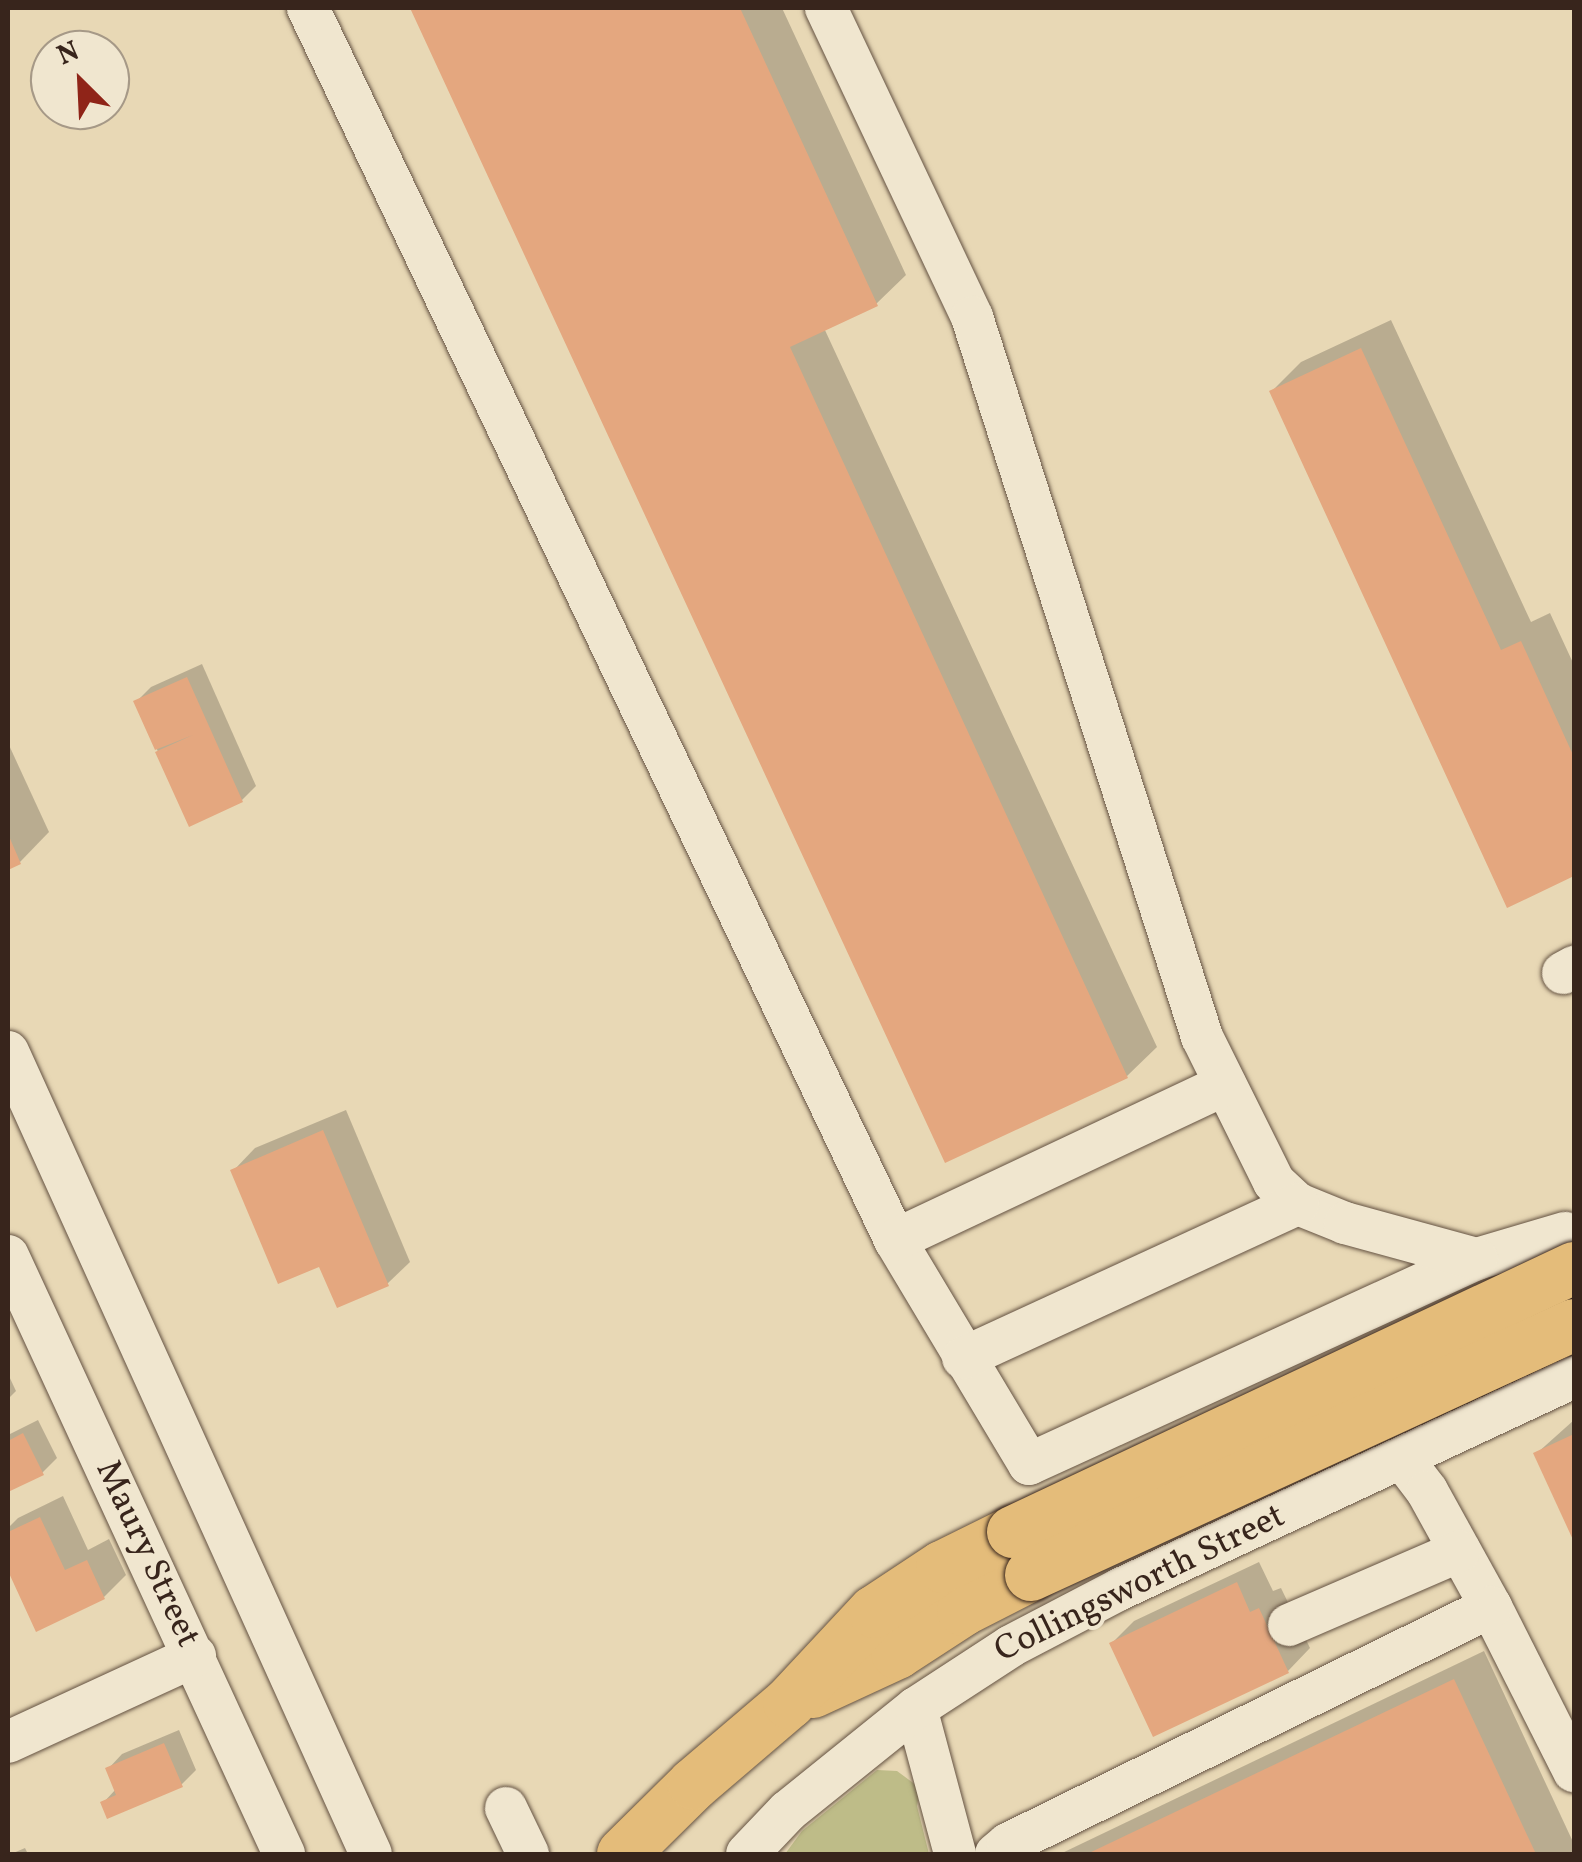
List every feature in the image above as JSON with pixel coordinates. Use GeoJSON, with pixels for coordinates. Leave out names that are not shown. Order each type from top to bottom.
{"type":"FeatureCollection","features":[{"type":"Feature","properties":{"kind":"main road","name":"Collingsworth Street"},"geometry":{"type":"LineString","coordinates":[[1022,1554],[1571,1239]]}},
{"type":"Feature","properties":{"kind":"main road","name":"Collingsworth Street"},"geometry":{"type":"LineString","coordinates":[[623,1854],[694,1784],[788,1703],[874,1612],[942,1568],[1022,1554],[1574,1325]]}},
{"type":"Feature","properties":{"kind":"street"},"geometry":{"type":"LineString","coordinates":[[308,8],[896,1240],[1029,1464],[1477,1259],[1571,1239],[1564,1342],[1574,1362]]}},
{"type":"Feature","properties":{"kind":"street"},"geometry":{"type":"LineString","coordinates":[[826,8],[972,317],[1202,1037],[1274,1182],[1298,1204],[1346,1223],[1477,1259]]}},
{"type":"Feature","properties":{"kind":"street"},"geometry":{"type":"LineString","coordinates":[[8,1052],[371,1854]]}},
{"type":"Feature","properties":{"kind":"street"},"geometry":{"type":"LineString","coordinates":[[896,1240],[1225,1086]]}},
{"type":"Feature","properties":{"kind":"street"},"geometry":{"type":"LineString","coordinates":[[963,1358],[1298,1204]]}},
{"type":"Feature","properties":{"kind":"street","name":"Maury Street"},"geometry":{"type":"LineString","coordinates":[[8,1256],[284,1854]]}},
{"type":"Feature","properties":{"kind":"street","name":"Collingsworth Street"},"geometry":{"type":"LineString","coordinates":[[746,1854],[788,1811],[916,1708],[1010,1646],[1120,1589],[1574,1377]]}},
{"type":"Feature","properties":{"kind":"street"},"geometry":{"type":"LineString","coordinates":[[1402,1458],[1427,1491],[1492,1606],[1574,1771]]}},
{"type":"Feature","properties":{"kind":"street"},"geometry":{"type":"LineString","coordinates":[[1289,1625],[1460,1551]]}},
{"type":"Feature","properties":{"kind":"street"},"geometry":{"type":"LineString","coordinates":[[996,1854],[1492,1606]]}},
{"type":"Feature","properties":{"kind":"street"},"geometry":{"type":"LineString","coordinates":[[8,1742],[195,1656]]}},
{"type":"Feature","properties":{"kind":"street"},"geometry":{"type":"LineString","coordinates":[[916,1708],[955,1854]]}},
{"type":"Feature","properties":{"kind":"street"},"geometry":{"type":"LineString","coordinates":[[506,1808],[528,1854]]}},
{"type":"Feature","properties":{"kind":"shaded area"},"geometry":{"type":"Polygon","coordinates":[[[877,1770],[897,1771],[920,1788],[917,1806],[929,1854],[785,1854],[802,1831],[877,1770]]]}},
{"type":"Feature","properties":{"kind":"building"},"geometry":{"type":"Polygon","coordinates":[[[410,8],[740,8],[878,306],[790,347],[1128,1078],[945,1163],[410,8]]]}},
{"type":"Feature","properties":{"kind":"building"},"geometry":{"type":"Polygon","coordinates":[[[1361,348],[1501,650],[1521,641],[1574,757],[1574,876],[1507,908],[1269,391],[1361,348]]]}},
{"type":"Feature","properties":{"kind":"building"},"geometry":{"type":"Polygon","coordinates":[[[187,677],[243,802],[189,827],[155,752],[193,735],[155,750],[133,701],[187,677]]]}},
{"type":"Feature","properties":{"kind":"building"},"geometry":{"type":"Polygon","coordinates":[[[8,834],[21,864],[8,870],[8,834]]]}},
{"type":"Feature","properties":{"kind":"building"},"geometry":{"type":"Polygon","coordinates":[[[323,1130],[389,1286],[337,1308],[319,1267],[278,1284],[230,1170],[323,1130]]]}},
{"type":"Feature","properties":{"kind":"building"},"geometry":{"type":"Polygon","coordinates":[[[23,1433],[44,1475],[8,1492],[8,1441],[23,1433]]]}},
{"type":"Feature","properties":{"kind":"building"},"geometry":{"type":"Polygon","coordinates":[[[1574,1434],[1574,1542],[1533,1453],[1574,1434]]]}},
{"type":"Feature","properties":{"kind":"building"},"geometry":{"type":"Polygon","coordinates":[[[40,1517],[65,1570],[87,1560],[105,1599],[36,1632],[8,1571],[8,1532],[40,1517]]]}},
{"type":"Feature","properties":{"kind":"building"},"geometry":{"type":"Polygon","coordinates":[[[1237,1582],[1250,1612],[1259,1608],[1289,1673],[1153,1737],[1109,1643],[1237,1582]]]}},
{"type":"Feature","properties":{"kind":"building"},"geometry":{"type":"Polygon","coordinates":[[[1454,1679],[1536,1854],[1087,1854],[1454,1679]]]}},
{"type":"Feature","properties":{"kind":"building"},"geometry":{"type":"Polygon","coordinates":[[[164,1743],[183,1787],[107,1819],[100,1802],[116,1795],[105,1768],[164,1743]]]}}]}
